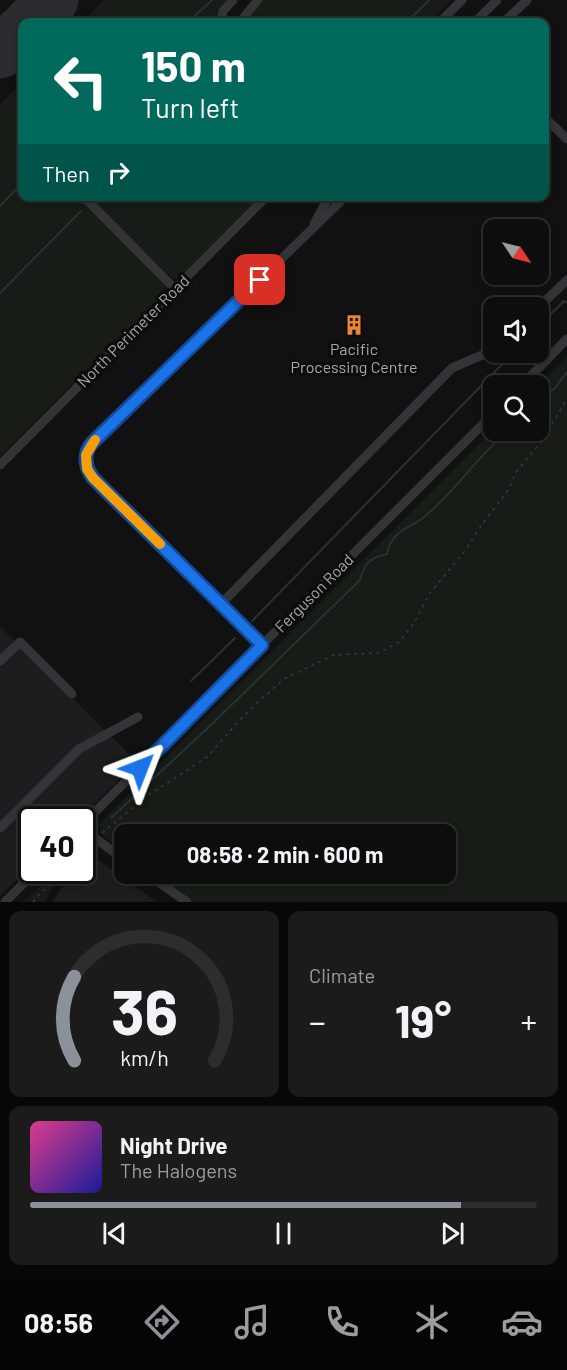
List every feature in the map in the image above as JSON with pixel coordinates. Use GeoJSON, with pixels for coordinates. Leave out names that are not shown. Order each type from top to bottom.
{"type":"FeatureCollection","features":[{"type":"Feature","properties":{"kind":"street"},"geometry":{"type":"LineString","coordinates":[[222,18],[223,11],[233,0]]}},
{"type":"Feature","properties":{"kind":"street"},"geometry":{"type":"LineString","coordinates":[[243,18],[258,0]]}},
{"type":"Feature","properties":{"kind":"street"},"geometry":{"type":"LineString","coordinates":[[444,18],[462,0]]}},
{"type":"Feature","properties":{"kind":"street"},"geometry":{"type":"LineString","coordinates":[[479,18],[497,0]]}},
{"type":"Feature","properties":{"kind":"street"},"geometry":{"type":"LineString","coordinates":[[508,18],[528,0]]}},
{"type":"Feature","properties":{"kind":"street"},"geometry":{"type":"LineString","coordinates":[[549,121],[565,133]]}},
{"type":"Feature","properties":{"kind":"street"},"geometry":{"type":"LineString","coordinates":[[88,201],[175,289]]}},
{"type":"Feature","properties":{"kind":"street","name":"North Perimeter Road"},"geometry":{"type":"LineString","coordinates":[[0,465],[262,201]]}},
{"type":"Feature","properties":{"kind":"street"},"geometry":{"type":"LineString","coordinates":[[310,231],[326,201]]}},
{"type":"Feature","properties":{"kind":"street"},"geometry":{"type":"LineString","coordinates":[[262,645],[93,478],[87,469],[86,455],[92,443],[341,201]]}},
{"type":"Feature","properties":{"kind":"street"},"geometry":{"type":"LineString","coordinates":[[549,297],[567,280]]}},
{"type":"Feature","properties":{"kind":"street"},"geometry":{"type":"LineString","coordinates":[[532,375],[567,339]]}},
{"type":"Feature","properties":{"kind":"street"},"geometry":{"type":"LineString","coordinates":[[221,604],[452,368],[483,355]]}},
{"type":"Feature","properties":{"kind":"street","name":"Ferguson Road"},"geometry":{"type":"LineString","coordinates":[[96,811],[483,424]]}},
{"type":"Feature","properties":{"kind":"street"},"geometry":{"type":"LineString","coordinates":[[0,661],[20,642],[72,694]]}},
{"type":"Feature","properties":{"kind":"street"},"geometry":{"type":"LineString","coordinates":[[0,828],[80,749],[138,717]]}},
{"type":"Feature","properties":{"kind":"street"},"geometry":{"type":"LineString","coordinates":[[96,839],[114,852]]}},
{"type":"Feature","properties":{"kind":"street"},"geometry":{"type":"LineString","coordinates":[[5,902],[23,884]]}},
{"type":"Feature","properties":{"kind":"street"},"geometry":{"type":"LineString","coordinates":[[161,884],[187,902]]}},
{"type":"Feature","properties":{"kind":"path"},"geometry":{"type":"LineString","coordinates":[[101,834],[147,795],[207,757],[249,710],[284,679],[334,655],[379,654],[399,642],[414,623],[430,593],[465,552],[484,520],[507,492],[517,471],[541,442],[567,399]]}},
{"type":"Feature","properties":{"kind":"path"},"geometry":{"type":"LineString","coordinates":[[33,902],[54,884]]}},
{"type":"Feature","properties":{"kind":"shaded area"},"geometry":{"type":"Polygon","coordinates":[[[104,0],[230,0],[219,18],[86,18],[104,0]]]}},
{"type":"Feature","properties":{"kind":"shaded area"},"geometry":{"type":"Polygon","coordinates":[[[262,0],[451,0],[434,18],[246,18],[262,0]]]}},
{"type":"Feature","properties":{"kind":"shaded area"},"geometry":{"type":"Polygon","coordinates":[[[18,86],[18,201],[84,201],[163,280],[165,287],[161,296],[0,456],[0,105],[18,86]]]}},
{"type":"Feature","properties":{"kind":"shaded area"},"geometry":{"type":"Polygon","coordinates":[[[90,201],[257,201],[180,277],[173,279],[90,201]]]}},
{"type":"Feature","properties":{"kind":"shaded area"},"geometry":{"type":"Polygon","coordinates":[[[567,357],[567,902],[193,902],[168,884],[456,884],[456,824],[114,824],[114,844],[101,834],[99,824],[483,440],[549,441],[548,375],[567,357]]]}},
{"type":"Feature","properties":{"kind":"shaded area"},"geometry":{"type":"Polygon","coordinates":[[[0,627],[137,762],[92,806],[18,806],[18,879],[0,896],[0,627]]]}},
{"type":"Feature","properties":{"kind":"shaded area"},"geometry":{"type":"Polygon","coordinates":[[[96,858],[114,871],[114,884],[132,884],[157,902],[52,902],[64,884],[96,884],[96,858]]]}},
{"type":"Feature","properties":{"kind":"shaded area"},"geometry":{"type":"Polygon","coordinates":[[[42,884],[55,884],[44,902],[24,902],[42,884]]]}},
{"type":"Feature","properties":{"kind":"waterway"},"geometry":{"type":"LineString","coordinates":[[192,18],[212,0]]}},
{"type":"Feature","properties":{"kind":"waterway"},"geometry":{"type":"LineString","coordinates":[[411,18],[429,0]]}},
{"type":"Feature","properties":{"kind":"waterway"},"geometry":{"type":"LineString","coordinates":[[0,206],[18,187]]}},
{"type":"Feature","properties":{"kind":"waterway"},"geometry":{"type":"LineString","coordinates":[[0,293],[81,211]]}},
{"type":"Feature","properties":{"kind":"waterway"},"geometry":{"type":"LineString","coordinates":[[549,316],[564,301],[567,303]]}},
{"type":"Feature","properties":{"kind":"waterway"},"geometry":{"type":"LineString","coordinates":[[252,621],[503,363]]}},
{"type":"Feature","properties":{"kind":"waterway"},"geometry":{"type":"LineString","coordinates":[[549,393],[567,372]]}},
{"type":"Feature","properties":{"kind":"waterway"},"geometry":{"type":"LineString","coordinates":[[111,818],[211,725],[360,580],[369,562],[387,554],[396,536],[424,517],[446,497],[496,441]]}},
{"type":"Feature","properties":{"kind":"waterway"},"geometry":{"type":"LineString","coordinates":[[191,681],[235,638]]}},
{"type":"Feature","properties":{"kind":"runway"},"geometry":{"type":"LineString","coordinates":[[34,18],[53,0]]}},
{"type":"Feature","properties":{"kind":"runway"},"geometry":{"type":"LineString","coordinates":[[0,53],[18,34]]}},
{"type":"Feature","properties":{"kind":"slow traffic"},"geometry":{"type":"LineString","coordinates":[[95,440],[88,448],[86,455],[87,469],[90,474],[160,544]]}},
{"type":"Feature","properties":{"kind":"place","name":"Pacific Processing Centre"},"geometry":{"type":"Point","coordinates":[354,325]}},
{"type":"Feature","properties":{"kind":"route"},"geometry":{"type":"LineString","coordinates":[[140,768],[262,645],[93,478],[87,469],[86,455],[92,443],[260,280]]}}]}
